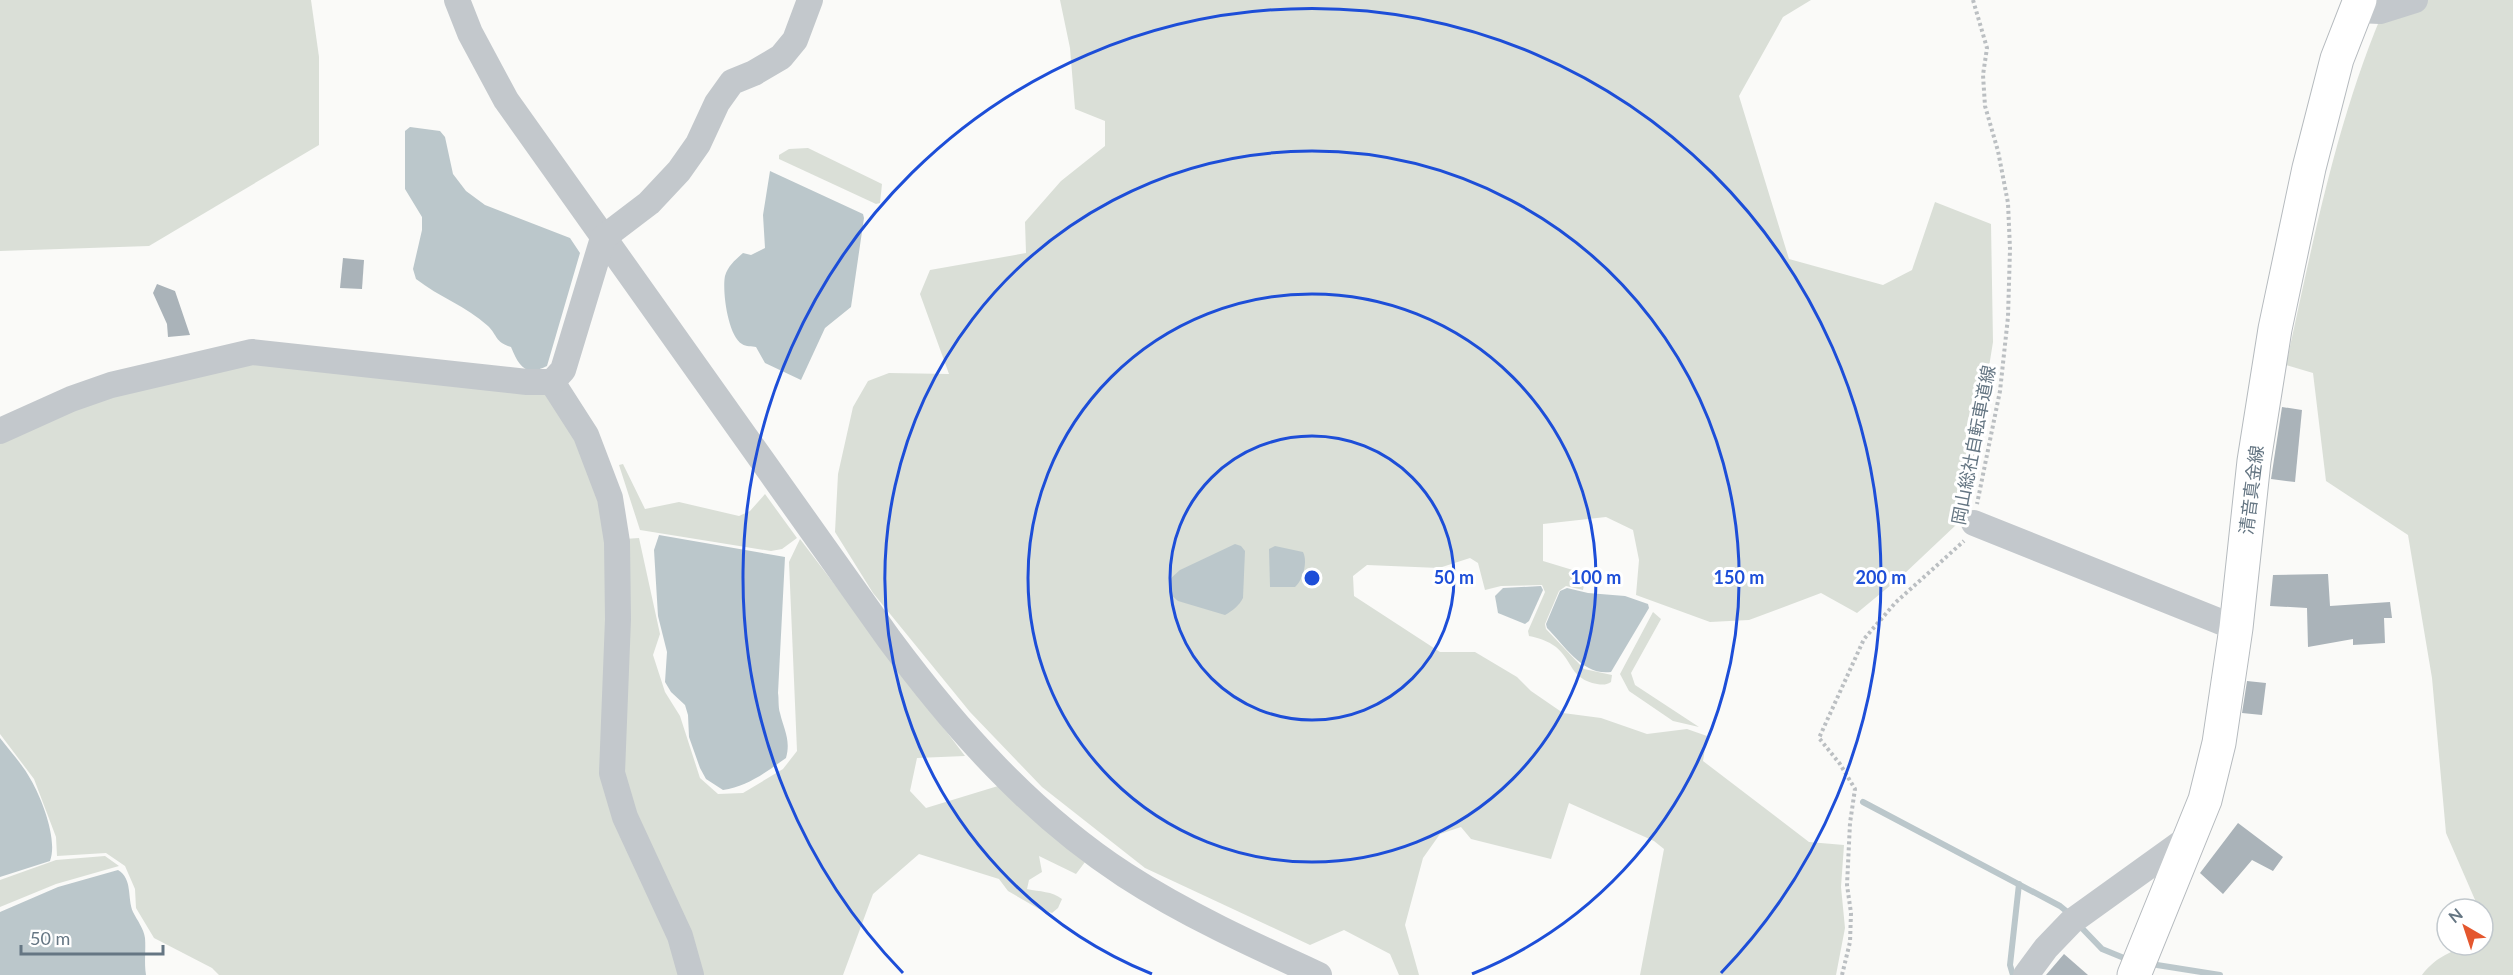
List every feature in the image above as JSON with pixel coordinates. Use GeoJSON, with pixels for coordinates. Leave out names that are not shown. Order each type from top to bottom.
{"type":"FeatureCollection","features":[{"type":"Feature","properties":{"kind":"main road","name":"清音真金線"},"geometry":{"type":"LineString","coordinates":[[2134,975],[2205,800],[2218,743],[2236,628],[2254,461],[2275,329],[2312,157],[2337,59],[2358,5]]}},
{"type":"Feature","properties":{"kind":"street"},"geometry":{"type":"LineString","coordinates":[[458,0],[470,33],[506,100],[889,639],[930,694],[974,745],[1023,795],[1058,825],[1125,875],[1170,903],[1318,975]]}},
{"type":"Feature","properties":{"kind":"street"},"geometry":{"type":"LineString","coordinates":[[0,431],[71,399],[111,385],[252,352],[527,382],[552,382],[563,370],[603,238],[649,203],[679,171],[698,144],[717,103],[732,82],[754,73],[781,57],[795,40],[810,0]]}},
{"type":"Feature","properties":{"kind":"street"},"geometry":{"type":"LineString","coordinates":[[2358,5],[2380,11],[2415,0]]}},
{"type":"Feature","properties":{"kind":"street"},"geometry":{"type":"LineString","coordinates":[[552,382],[586,435],[610,498],[617,542],[618,620],[612,773],[625,817],[680,936],[691,975]]}},
{"type":"Feature","properties":{"kind":"street"},"geometry":{"type":"LineString","coordinates":[[1974,523],[2236,628]]}},
{"type":"Feature","properties":{"kind":"street"},"geometry":{"type":"LineString","coordinates":[[2026,975],[2046,948],[2074,920],[2192,835]]}},
{"type":"Feature","properties":{"kind":"path","name":"岡山総社自転車道線"},"geometry":{"type":"LineString","coordinates":[[1842,975],[1850,942],[1851,913],[1847,885],[1850,824],[1855,789],[1840,764],[1819,738],[1864,639],[1896,602],[1929,570],[1972,535],[2000,391],[2008,317],[2010,249],[2008,203],[1998,151],[1985,106],[1983,75],[1987,48],[1973,0]]}},
{"type":"Feature","properties":{"kind":"shaded area"},"geometry":{"type":"Polygon","coordinates":[[[0,0],[311,0],[319,57],[319,145],[149,246],[0,251],[0,0]]]}},
{"type":"Feature","properties":{"kind":"shaded area"},"geometry":{"type":"Polygon","coordinates":[[[1060,0],[1811,0],[1783,17],[1739,96],[1789,259],[1883,285],[1912,270],[1935,202],[1991,224],[1993,342],[1976,447],[1957,524],[1903,575],[1857,613],[1821,593],[1749,620],[1710,622],[1636,595],[1639,560],[1633,530],[1606,517],[1543,524],[1543,561],[1576,571],[1584,585],[1583,590],[1566,586],[1559,591],[1545,624],[1546,629],[1584,669],[1612,675],[1611,682],[1601,685],[1588,682],[1577,674],[1562,652],[1553,645],[1529,636],[1528,631],[1545,592],[1542,585],[1501,586],[1485,590],[1478,563],[1470,558],[1439,568],[1367,565],[1353,576],[1354,596],[1440,652],[1475,652],[1517,677],[1531,691],[1563,713],[1601,718],[1647,734],[1687,729],[1707,736],[1703,761],[1809,842],[1844,845],[1841,887],[1845,928],[1836,975],[1640,975],[1664,849],[1654,841],[1569,803],[1551,859],[1471,839],[1461,827],[1440,834],[1423,858],[1405,925],[1419,975],[1399,975],[1390,954],[1344,930],[1310,945],[1145,868],[1042,787],[970,712],[873,593],[835,532],[838,474],[853,407],[868,381],[889,373],[949,374],[920,294],[930,270],[1026,253],[1025,222],[1061,181],[1105,146],[1105,121],[1075,109],[1070,48],[1060,0]]]}},
{"type":"Feature","properties":{"kind":"shaded area"},"geometry":{"type":"Polygon","coordinates":[[[2388,0],[2513,0],[2513,975],[2422,975],[2441,957],[2495,957],[2495,897],[2474,897],[2446,833],[2432,678],[2408,535],[2326,481],[2313,373],[2286,365],[2340,134],[2370,44],[2388,0]]]}},
{"type":"Feature","properties":{"kind":"shaded area"},"geometry":{"type":"Polygon","coordinates":[[[410,127],[440,131],[445,137],[453,174],[466,191],[485,205],[570,238],[580,253],[547,366],[533,370],[524,368],[511,347],[499,341],[480,319],[416,279],[413,269],[422,230],[422,217],[405,189],[405,131],[410,127]]]}},
{"type":"Feature","properties":{"kind":"shaded area"},"geometry":{"type":"Polygon","coordinates":[[[808,148],[882,184],[880,203],[876,204],[779,159],[779,155],[789,149],[808,148]]]}},
{"type":"Feature","properties":{"kind":"shaded area"},"geometry":{"type":"Polygon","coordinates":[[[770,171],[863,214],[864,218],[851,307],[825,328],[801,380],[765,363],[756,347],[744,345],[737,339],[725,302],[724,283],[730,266],[743,253],[751,255],[765,248],[763,215],[770,171]]]}},
{"type":"Feature","properties":{"kind":"shaded area"},"geometry":{"type":"Polygon","coordinates":[[[252,363],[548,392],[576,436],[603,496],[609,540],[639,538],[660,634],[653,655],[665,692],[680,716],[700,778],[718,794],[743,793],[783,769],[797,751],[789,562],[800,539],[965,756],[917,758],[910,791],[926,808],[998,786],[1085,862],[1076,874],[1039,856],[1042,872],[1029,880],[1027,889],[1058,896],[1062,899],[1058,908],[1052,913],[1039,909],[1008,891],[999,879],[919,854],[873,894],[843,975],[219,975],[212,968],[154,938],[136,908],[135,889],[125,866],[106,853],[57,856],[56,837],[34,779],[0,734],[0,437],[60,409],[252,363]]]}},
{"type":"Feature","properties":{"kind":"shaded area"},"geometry":{"type":"Polygon","coordinates":[[[623,464],[645,509],[679,502],[739,516],[750,511],[765,494],[797,538],[782,549],[771,551],[640,530],[619,465],[623,464]]]}},
{"type":"Feature","properties":{"kind":"shaded area"},"geometry":{"type":"Polygon","coordinates":[[[659,535],[785,557],[778,693],[779,711],[787,740],[786,758],[756,778],[732,788],[723,790],[706,779],[689,737],[685,705],[671,692],[665,682],[667,652],[658,616],[654,550],[659,535]]]}},
{"type":"Feature","properties":{"kind":"shaded area"},"geometry":{"type":"Polygon","coordinates":[[[1235,544],[1241,546],[1245,551],[1243,598],[1233,610],[1225,615],[1178,601],[1171,595],[1170,579],[1180,570],[1235,544]]]}},
{"type":"Feature","properties":{"kind":"shaded area"},"geometry":{"type":"Polygon","coordinates":[[[1275,546],[1303,552],[1304,571],[1295,587],[1270,587],[1269,549],[1275,546]]]}},
{"type":"Feature","properties":{"kind":"shaded area"},"geometry":{"type":"Polygon","coordinates":[[[1541,586],[1543,590],[1529,621],[1525,624],[1498,613],[1495,596],[1503,588],[1541,586]]]}},
{"type":"Feature","properties":{"kind":"shaded area"},"geometry":{"type":"Polygon","coordinates":[[[1567,588],[1588,593],[1625,596],[1648,604],[1649,608],[1611,672],[1601,672],[1583,665],[1547,628],[1546,624],[1560,591],[1567,588]]]}},
{"type":"Feature","properties":{"kind":"shaded area"},"geometry":{"type":"Polygon","coordinates":[[[1653,612],[1661,619],[1631,673],[1635,685],[1699,727],[1673,721],[1629,691],[1620,674],[1653,612]]]}},
{"type":"Feature","properties":{"kind":"shaded area"},"geometry":{"type":"Polygon","coordinates":[[[0,738],[24,769],[35,788],[48,820],[52,852],[50,861],[0,877],[0,738]]]}},
{"type":"Feature","properties":{"kind":"shaded area"},"geometry":{"type":"Polygon","coordinates":[[[105,856],[119,866],[56,884],[0,907],[0,880],[56,860],[105,856]]]}},
{"type":"Feature","properties":{"kind":"shaded area"},"geometry":{"type":"Polygon","coordinates":[[[118,870],[126,878],[131,907],[144,935],[146,975],[0,975],[0,912],[58,887],[118,870]]]}},
{"type":"Feature","properties":{"kind":"building"},"geometry":{"type":"Polygon","coordinates":[[[343,258],[364,260],[362,289],[340,288],[343,258]]]}},
{"type":"Feature","properties":{"kind":"building"},"geometry":{"type":"Polygon","coordinates":[[[157,284],[175,291],[190,335],[168,337],[167,324],[153,293],[157,284]]]}},
{"type":"Feature","properties":{"kind":"building"},"geometry":{"type":"Polygon","coordinates":[[[2282,407],[2302,410],[2295,482],[2271,479],[2282,407]]]}},
{"type":"Feature","properties":{"kind":"building"},"geometry":{"type":"Polygon","coordinates":[[[2328,574],[2330,606],[2390,602],[2392,618],[2384,618],[2385,643],[2353,645],[2353,639],[2308,647],[2307,608],[2270,606],[2273,575],[2328,574]]]}},
{"type":"Feature","properties":{"kind":"building"},"geometry":{"type":"Polygon","coordinates":[[[2247,681],[2266,683],[2262,715],[2242,713],[2247,681]]]}},
{"type":"Feature","properties":{"kind":"building"},"geometry":{"type":"Polygon","coordinates":[[[2238,823],[2283,857],[2273,871],[2252,860],[2223,894],[2200,873],[2238,823]]]}},
{"type":"Feature","properties":{"kind":"building"},"geometry":{"type":"Polygon","coordinates":[[[2064,954],[2088,975],[2046,975],[2064,954]]]}},
{"type":"Feature","properties":{"kind":"waterway"},"geometry":{"type":"LineString","coordinates":[[1863,802],[2060,906],[2071,915]]}},
{"type":"Feature","properties":{"kind":"waterway"},"geometry":{"type":"LineString","coordinates":[[2013,975],[2010,965],[2019,884]]}},
{"type":"Feature","properties":{"kind":"waterway"},"geometry":{"type":"LineString","coordinates":[[2077,923],[2102,949],[2124,958]]}},
{"type":"Feature","properties":{"kind":"waterway"},"geometry":{"type":"LineString","coordinates":[[2157,965],[2220,975]]}}]}
